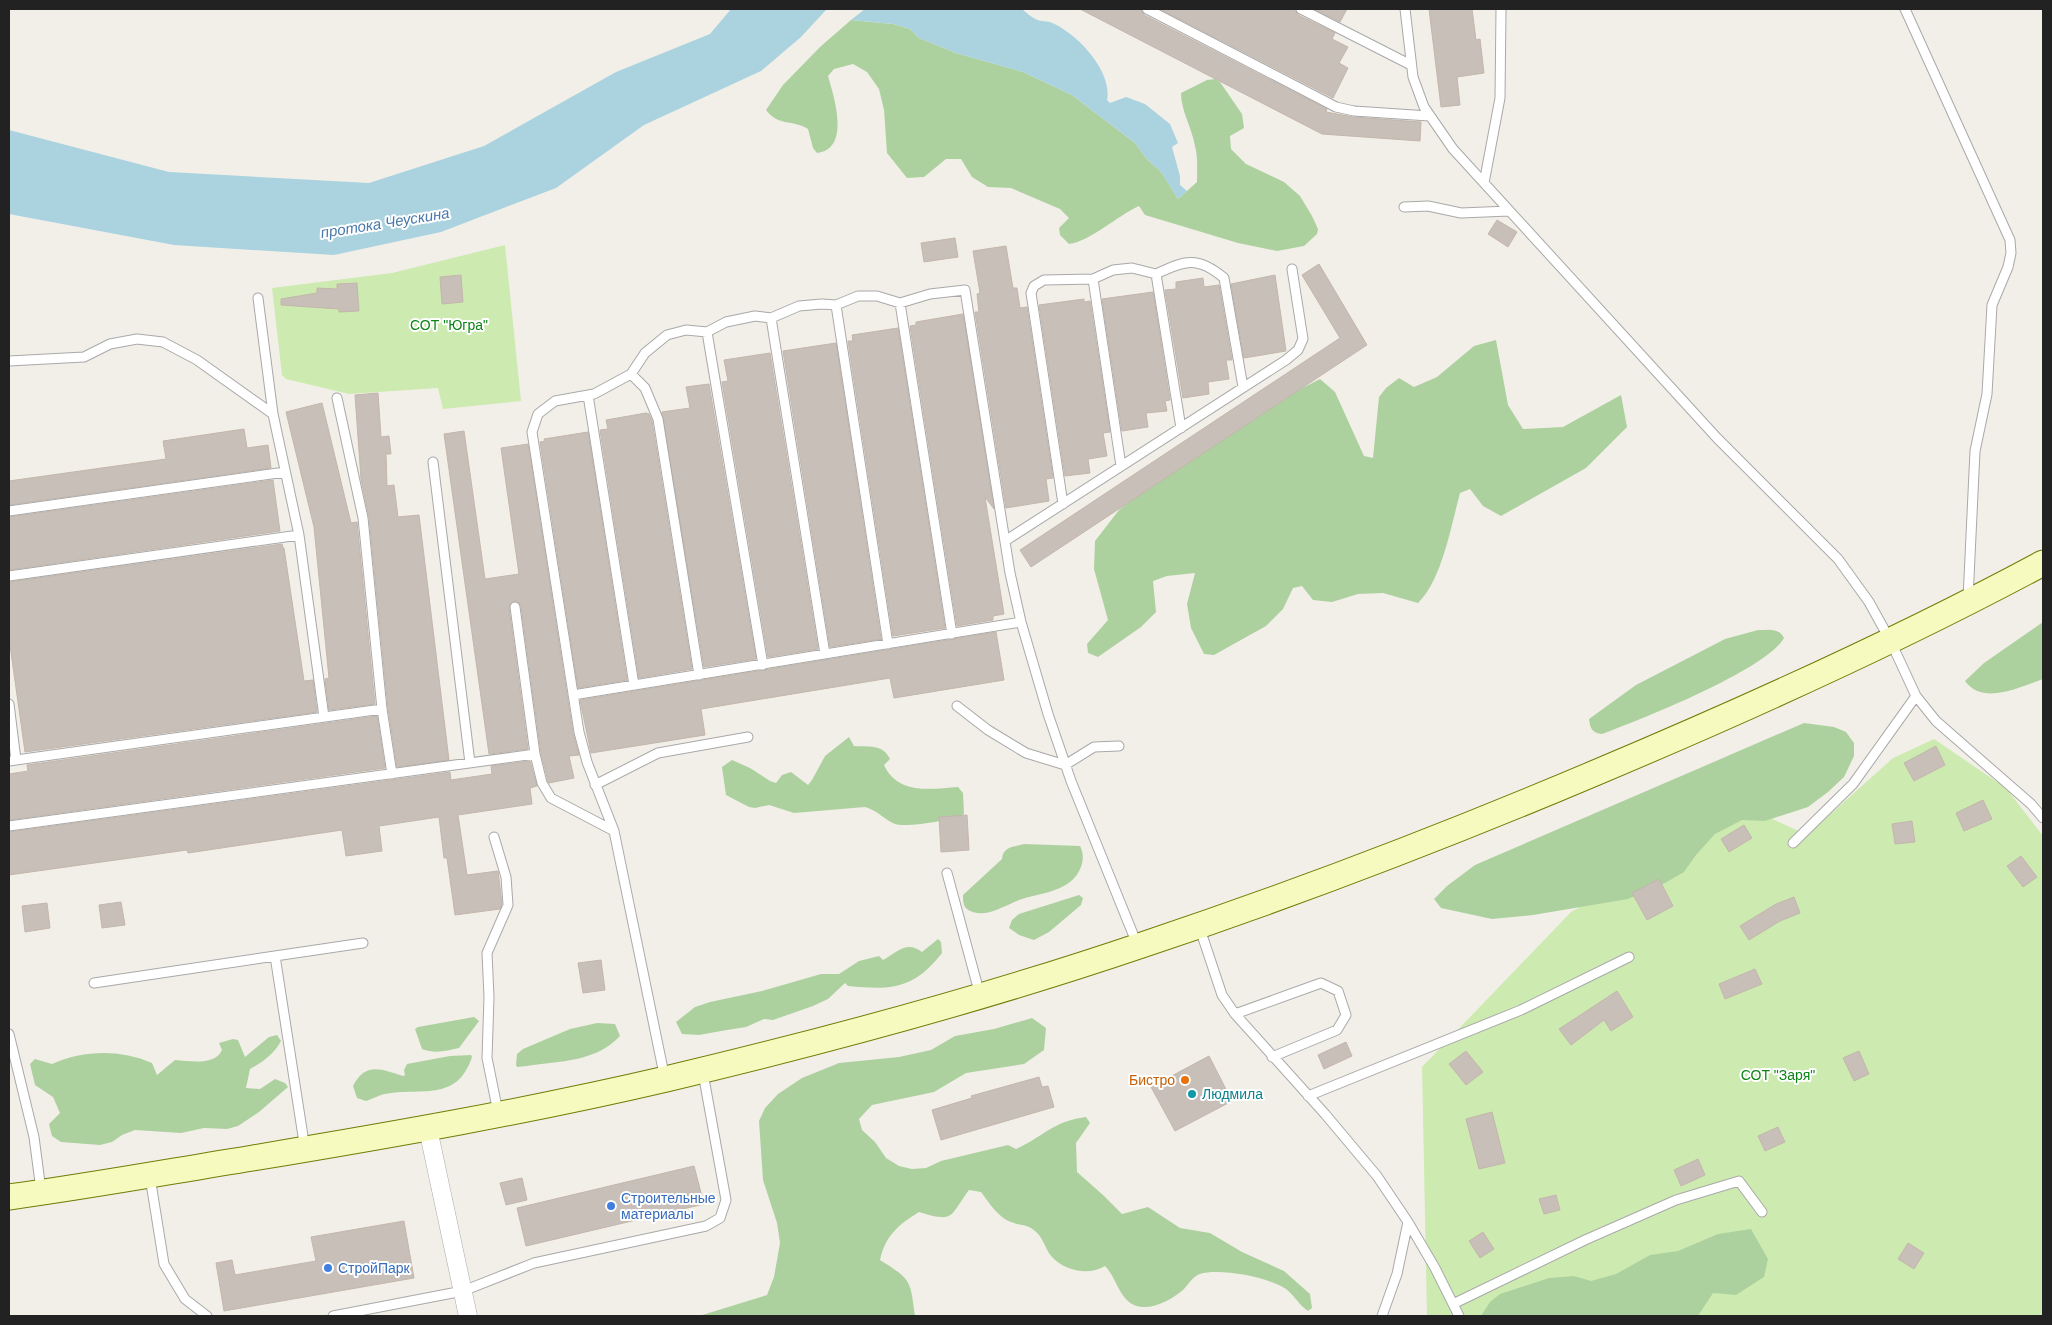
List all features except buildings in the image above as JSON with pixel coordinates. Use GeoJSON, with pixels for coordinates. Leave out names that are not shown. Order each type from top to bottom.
{"type":"FeatureCollection","features":[{"type":"Feature","properties":{"kind":"main road"},"geometry":{"type":"LineString","coordinates":[[9,1197],[428,1129],[665,1079],[884,1023],[1138,947],[1378,860],[1517,806],[1777,694],[1968,602],[2043,563]]}},
{"type":"Feature","properties":{"kind":"street"},"geometry":{"type":"LineString","coordinates":[[428,1129],[468,1316]]}},
{"type":"Feature","properties":{"kind":"lane"},"geometry":{"type":"LineString","coordinates":[[1147,9],[1336,107],[1354,111],[1430,116]]}},
{"type":"Feature","properties":{"kind":"lane"},"geometry":{"type":"LineString","coordinates":[[1301,9],[1411,65]]}},
{"type":"Feature","properties":{"kind":"lane"},"geometry":{"type":"LineString","coordinates":[[1405,9],[1413,77],[1424,107],[1453,149],[1718,438],[1838,559],[1868,602],[1890,640],[1916,696],[1936,721],[2031,804],[2043,818]]}},
{"type":"Feature","properties":{"kind":"lane"},"geometry":{"type":"LineString","coordinates":[[1484,183],[1500,98],[1501,9]]}},
{"type":"Feature","properties":{"kind":"lane"},"geometry":{"type":"LineString","coordinates":[[1905,9],[2010,240],[2011,253],[2008,267],[1992,305],[1987,394],[1975,451],[1968,602]]}},
{"type":"Feature","properties":{"kind":"lane"},"geometry":{"type":"LineString","coordinates":[[1404,207],[1428,206],[1461,214],[1510,211]]}},
{"type":"Feature","properties":{"kind":"lane"},"geometry":{"type":"LineString","coordinates":[[1063,504],[1031,293],[1034,286],[1044,280],[1093,279],[1113,270],[1132,268],[1156,274],[1176,264],[1195,262],[1210,266],[1224,278],[1243,387]]}},
{"type":"Feature","properties":{"kind":"lane"},"geometry":{"type":"LineString","coordinates":[[1005,541],[1298,350],[1304,339],[1292,269]]}},
{"type":"Feature","properties":{"kind":"lane"},"geometry":{"type":"LineString","coordinates":[[1156,274],[1180,428]]}},
{"type":"Feature","properties":{"kind":"lane"},"geometry":{"type":"LineString","coordinates":[[1093,279],[1121,466]]}},
{"type":"Feature","properties":{"kind":"lane"},"geometry":{"type":"LineString","coordinates":[[665,1079],[614,831],[587,762],[579,732],[532,432],[538,414],[555,401],[594,394],[632,374],[645,353],[667,335],[686,330],[708,332],[726,322],[755,316],[771,318],[800,306],[836,305],[858,296],[877,296],[900,303],[930,294],[964,290],[1005,541],[1021,622],[1048,714],[1066,765],[1138,947]]}},
{"type":"Feature","properties":{"kind":"lane"},"geometry":{"type":"LineString","coordinates":[[258,298],[273,414],[299,535],[324,717]]}},
{"type":"Feature","properties":{"kind":"lane"},"geometry":{"type":"LineString","coordinates":[[900,303],[952,634]]}},
{"type":"Feature","properties":{"kind":"lane"},"geometry":{"type":"LineString","coordinates":[[836,305],[888,644]]}},
{"type":"Feature","properties":{"kind":"lane"},"geometry":{"type":"LineString","coordinates":[[771,318],[825,654]]}},
{"type":"Feature","properties":{"kind":"lane"},"geometry":{"type":"LineString","coordinates":[[708,332],[762,664]]}},
{"type":"Feature","properties":{"kind":"lane"},"geometry":{"type":"LineString","coordinates":[[9,361],[84,357],[110,344],[137,338],[163,342],[197,360],[273,414]]}},
{"type":"Feature","properties":{"kind":"lane"},"geometry":{"type":"LineString","coordinates":[[632,374],[645,388],[658,419],[699,675]]}},
{"type":"Feature","properties":{"kind":"lane"},"geometry":{"type":"LineString","coordinates":[[588,395],[634,685]]}},
{"type":"Feature","properties":{"kind":"lane"},"geometry":{"type":"LineString","coordinates":[[337,398],[363,518],[382,709],[392,774]]}},
{"type":"Feature","properties":{"kind":"lane"},"geometry":{"type":"LineString","coordinates":[[433,462],[470,763]]}},
{"type":"Feature","properties":{"kind":"lane"},"geometry":{"type":"LineString","coordinates":[[9,511],[285,472]]}},
{"type":"Feature","properties":{"kind":"lane"},"geometry":{"type":"LineString","coordinates":[[9,576],[299,535]]}},
{"type":"Feature","properties":{"kind":"lane"},"geometry":{"type":"LineString","coordinates":[[515,607],[535,754],[542,783],[551,798],[614,831]]}},
{"type":"Feature","properties":{"kind":"lane"},"geometry":{"type":"LineString","coordinates":[[573,695],[1021,622]]}},
{"type":"Feature","properties":{"kind":"lane"},"geometry":{"type":"LineString","coordinates":[[1792,843],[1853,784],[1916,696]]}},
{"type":"Feature","properties":{"kind":"lane"},"geometry":{"type":"LineString","coordinates":[[9,704],[13,761],[382,709]]}},
{"type":"Feature","properties":{"kind":"lane"},"geometry":{"type":"LineString","coordinates":[[957,706],[988,730],[1026,753],[1066,765],[1094,747],[1119,746]]}},
{"type":"Feature","properties":{"kind":"lane"},"geometry":{"type":"LineString","coordinates":[[596,785],[658,753],[748,737]]}},
{"type":"Feature","properties":{"kind":"lane"},"geometry":{"type":"LineString","coordinates":[[9,826],[535,754]]}},
{"type":"Feature","properties":{"kind":"lane"},"geometry":{"type":"LineString","coordinates":[[494,837],[506,877],[508,906],[488,953],[487,1058],[498,1115]]}},
{"type":"Feature","properties":{"kind":"lane"},"geometry":{"type":"LineString","coordinates":[[947,873],[980,995]]}},
{"type":"Feature","properties":{"kind":"lane"},"geometry":{"type":"LineString","coordinates":[[1199,926],[1222,995],[1235,1014],[1377,1176],[1408,1222],[1459,1316]]}},
{"type":"Feature","properties":{"kind":"lane"},"geometry":{"type":"LineString","coordinates":[[94,984],[364,943]]}},
{"type":"Feature","properties":{"kind":"lane"},"geometry":{"type":"LineString","coordinates":[[275,956],[305,1149]]}},
{"type":"Feature","properties":{"kind":"lane"},"geometry":{"type":"LineString","coordinates":[[1308,1096],[1521,1010],[1629,957]]}},
{"type":"Feature","properties":{"kind":"lane"},"geometry":{"type":"LineString","coordinates":[[1235,1014],[1321,983],[1338,991],[1346,1015],[1337,1030],[1272,1057]]}},
{"type":"Feature","properties":{"kind":"lane"},"geometry":{"type":"LineString","coordinates":[[9,1034],[34,1137],[42,1192]]}},
{"type":"Feature","properties":{"kind":"lane"},"geometry":{"type":"LineString","coordinates":[[333,1316],[463,1291],[534,1263],[706,1226],[720,1218],[726,1200],[702,1070]]}},
{"type":"Feature","properties":{"kind":"lane"},"geometry":{"type":"LineString","coordinates":[[150,1175],[164,1264],[184,1299],[207,1316]]}},
{"type":"Feature","properties":{"kind":"lane"},"geometry":{"type":"LineString","coordinates":[[1453,1304],[1594,1236],[1676,1200],[1739,1181],[1762,1212]]}},
{"type":"Feature","properties":{"kind":"lane"},"geometry":{"type":"LineString","coordinates":[[1382,1316],[1397,1274],[1408,1222]]}},
{"type":"Feature","properties":{"kind":"green space"},"geometry":{"type":"Polygon","coordinates":[[[851,20],[893,24],[910,29],[919,38],[956,53],[1023,72],[1072,95],[1135,143],[1146,158],[1162,173],[1178,199],[1197,182],[1196,150],[1181,100],[1181,93],[1207,80],[1215,79],[1220,82],[1242,114],[1244,128],[1230,136],[1231,149],[1246,164],[1284,182],[1300,196],[1318,229],[1317,234],[1304,246],[1277,251],[1238,243],[1145,215],[1139,206],[1085,239],[1069,244],[1060,235],[1059,228],[1069,218],[1060,209],[1011,188],[988,187],[972,177],[961,159],[946,159],[924,177],[907,178],[887,153],[884,110],[879,89],[867,72],[853,64],[834,69],[828,76],[834,96],[838,121],[837,132],[834,142],[827,149],[817,153],[813,148],[808,129],[776,119],[766,110],[783,85],[820,47],[851,20]]]}},
{"type":"Feature","properties":{"kind":"green space","name":"СОТ \"Югра\""},"geometry":{"type":"Polygon","coordinates":[[[505,245],[521,401],[443,409],[438,388],[349,394],[286,379],[282,375],[272,288],[392,273],[505,245]]]}},
{"type":"Feature","properties":{"kind":"green space"},"geometry":{"type":"Polygon","coordinates":[[[1496,340],[1508,405],[1523,429],[1563,427],[1621,395],[1627,427],[1586,468],[1501,516],[1483,506],[1470,489],[1460,493],[1445,552],[1433,581],[1418,603],[1383,593],[1358,594],[1332,602],[1313,600],[1302,586],[1293,588],[1283,609],[1266,626],[1214,655],[1204,654],[1191,628],[1187,604],[1195,573],[1167,576],[1153,581],[1156,612],[1141,627],[1098,657],[1088,653],[1087,644],[1108,620],[1094,569],[1095,541],[1119,510],[1146,488],[1277,401],[1320,379],[1335,392],[1364,456],[1373,458],[1379,397],[1386,388],[1399,378],[1414,387],[1437,377],[1474,346],[1496,340]]]}},
{"type":"Feature","properties":{"kind":"green space"},"geometry":{"type":"Polygon","coordinates":[[[2043,622],[2043,679],[2013,690],[1992,693],[1982,692],[1973,688],[1965,681],[1984,663],[2043,622]]]}},
{"type":"Feature","properties":{"kind":"green space"},"geometry":{"type":"Polygon","coordinates":[[[1758,630],[1776,631],[1782,634],[1784,638],[1773,651],[1753,665],[1729,679],[1672,706],[1602,734],[1596,733],[1591,728],[1589,719],[1636,685],[1725,639],[1758,630]]]}},
{"type":"Feature","properties":{"kind":"green space"},"geometry":{"type":"Polygon","coordinates":[[[1804,723],[1834,727],[1846,732],[1854,743],[1854,756],[1844,777],[1808,807],[1765,821],[1742,820],[1715,834],[1684,872],[1665,883],[1628,899],[1533,915],[1492,919],[1441,908],[1434,899],[1447,886],[1475,865],[1804,723]]]}},
{"type":"Feature","properties":{"kind":"green space"},"geometry":{"type":"Polygon","coordinates":[[[849,737],[854,746],[875,747],[884,751],[890,759],[884,765],[890,775],[906,786],[926,789],[958,787],[963,793],[964,814],[951,819],[930,823],[901,825],[891,822],[865,807],[794,813],[769,805],[755,808],[749,807],[726,795],[722,767],[732,760],[776,783],[782,775],[791,772],[808,785],[825,756],[849,737]]]}},
{"type":"Feature","properties":{"kind":"green space","name":"СОТ \"Заря\""},"geometry":{"type":"Polygon","coordinates":[[[1934,739],[2006,788],[2043,836],[2043,1316],[1427,1316],[1422,1067],[1571,912],[1753,810],[1807,835],[1893,758],[1934,739]]]}},
{"type":"Feature","properties":{"kind":"green space"},"geometry":{"type":"Polygon","coordinates":[[[1024,844],[1080,846],[1083,858],[1080,870],[1068,884],[1053,891],[1022,899],[988,912],[974,912],[967,909],[964,905],[963,895],[1002,859],[1007,849],[1024,844]]]}},
{"type":"Feature","properties":{"kind":"green space"},"geometry":{"type":"Polygon","coordinates":[[[1079,895],[1083,898],[1081,905],[1049,932],[1034,940],[1019,935],[1009,928],[1012,920],[1019,914],[1079,895]]]}},
{"type":"Feature","properties":{"kind":"green space"},"geometry":{"type":"Polygon","coordinates":[[[938,939],[941,942],[942,953],[921,974],[911,981],[900,985],[877,988],[848,986],[845,983],[828,999],[813,1006],[773,1020],[764,1019],[746,1027],[699,1035],[682,1034],[676,1022],[695,1007],[710,1002],[762,991],[821,974],[839,974],[859,961],[879,956],[883,960],[907,947],[912,947],[922,952],[938,939]]]}},
{"type":"Feature","properties":{"kind":"green space"},"geometry":{"type":"Polygon","coordinates":[[[474,1017],[479,1021],[459,1048],[436,1052],[422,1049],[415,1029],[418,1027],[474,1017]]]}},
{"type":"Feature","properties":{"kind":"green space"},"geometry":{"type":"Polygon","coordinates":[[[1032,1018],[1046,1028],[1044,1050],[1024,1064],[966,1073],[934,1092],[872,1105],[859,1119],[862,1130],[875,1142],[886,1158],[899,1166],[912,1169],[926,1168],[941,1161],[1008,1145],[1016,1149],[1056,1126],[1086,1117],[1090,1123],[1076,1143],[1077,1172],[1122,1214],[1148,1207],[1180,1228],[1210,1233],[1242,1252],[1284,1271],[1310,1294],[1312,1308],[1308,1311],[1289,1291],[1268,1281],[1256,1277],[1219,1272],[1197,1275],[1178,1294],[1160,1304],[1147,1307],[1134,1305],[1125,1298],[1105,1266],[1092,1271],[1085,1271],[1070,1269],[1064,1266],[1052,1257],[1034,1230],[1004,1218],[981,1192],[969,1190],[950,1215],[939,1217],[919,1212],[899,1227],[885,1244],[880,1260],[898,1272],[908,1282],[915,1316],[699,1316],[767,1295],[774,1277],[780,1243],[777,1223],[763,1180],[759,1121],[765,1108],[778,1094],[802,1078],[839,1063],[899,1057],[931,1050],[955,1036],[994,1029],[1032,1018]]]}},
{"type":"Feature","properties":{"kind":"green space"},"geometry":{"type":"Polygon","coordinates":[[[597,1023],[615,1024],[620,1036],[610,1045],[589,1056],[517,1067],[517,1054],[523,1049],[570,1029],[597,1023]]]}},
{"type":"Feature","properties":{"kind":"green space"},"geometry":{"type":"Polygon","coordinates":[[[277,1035],[281,1041],[268,1057],[250,1069],[246,1088],[260,1089],[275,1079],[285,1083],[288,1087],[259,1112],[238,1126],[227,1129],[204,1128],[181,1133],[135,1130],[122,1135],[112,1142],[100,1145],[61,1142],[52,1136],[49,1124],[60,1113],[53,1097],[35,1085],[30,1064],[35,1059],[52,1064],[76,1056],[114,1053],[140,1058],[152,1063],[157,1075],[175,1060],[202,1061],[214,1058],[222,1050],[219,1043],[233,1039],[238,1040],[245,1057],[269,1037],[277,1035]]]}},
{"type":"Feature","properties":{"kind":"green space"},"geometry":{"type":"Polygon","coordinates":[[[471,1055],[472,1057],[465,1072],[457,1081],[447,1087],[436,1090],[385,1094],[366,1101],[357,1098],[353,1086],[363,1073],[369,1070],[381,1070],[403,1076],[405,1075],[404,1070],[407,1064],[450,1056],[471,1055]]]}},
{"type":"Feature","properties":{"kind":"green space"},"geometry":{"type":"Polygon","coordinates":[[[1751,1229],[1768,1259],[1764,1277],[1736,1295],[1713,1293],[1698,1316],[1481,1316],[1490,1302],[1500,1294],[1549,1278],[1574,1276],[1591,1281],[1616,1274],[1650,1255],[1678,1251],[1718,1234],[1751,1229]]]}},
{"type":"Feature","properties":{"kind":"water","name":"протока Чеускина"},"geometry":{"type":"Polygon","coordinates":[[[731,9],[827,9],[801,37],[761,71],[644,125],[556,188],[441,232],[334,255],[174,245],[9,214],[9,130],[169,172],[369,183],[484,146],[616,72],[710,34],[731,9]]]}},
{"type":"Feature","properties":{"kind":"water"},"geometry":{"type":"Polygon","coordinates":[[[865,9],[1022,9],[1036,19],[1050,22],[1060,27],[1081,43],[1098,65],[1104,77],[1107,100],[1110,103],[1126,97],[1145,104],[1170,124],[1178,143],[1172,147],[1180,176],[1180,185],[1187,191],[1178,199],[1162,173],[1146,158],[1135,143],[1072,95],[1023,72],[956,53],[919,38],[910,29],[893,24],[851,20],[865,9]]]}},
{"type":"Feature","properties":{"kind":"place","name":"Бистро"},"geometry":{"type":"Point","coordinates":[1185,1080]}},
{"type":"Feature","properties":{"kind":"place","name":"Людмила"},"geometry":{"type":"Point","coordinates":[1192,1094]}},
{"type":"Feature","properties":{"kind":"place","name":"Строительные материалы"},"geometry":{"type":"Point","coordinates":[611,1206]}},
{"type":"Feature","properties":{"kind":"place","name":"СтройПарк"},"geometry":{"type":"Point","coordinates":[328,1268]}}]}
